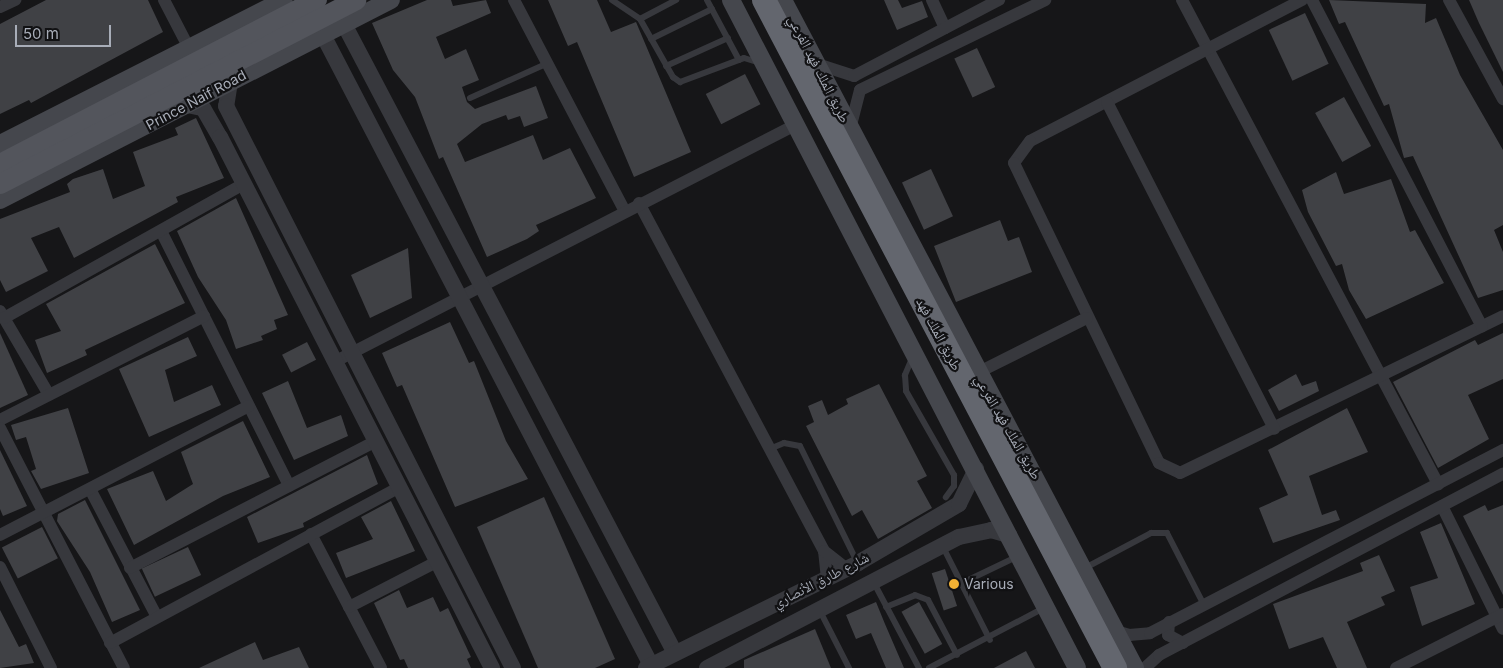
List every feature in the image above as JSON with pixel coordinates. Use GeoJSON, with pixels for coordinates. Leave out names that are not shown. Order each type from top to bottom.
{"type":"FeatureCollection","features":[{"type":"Feature","properties":{"kind":"highway","name":"طريق الملك فهد"},"geometry":{"type":"LineString","coordinates":[[750,0],[1097,668]]}},
{"type":"Feature","properties":{"kind":"highway","name":"طريق الملك فهد"},"geometry":{"type":"LineString","coordinates":[[764,0],[1115,668]]}},
{"type":"Feature","properties":{"kind":"main road"},"geometry":{"type":"LineString","coordinates":[[0,144],[284,0]]}},
{"type":"Feature","properties":{"kind":"main road"},"geometry":{"type":"LineString","coordinates":[[0,164],[317,0]]}},
{"type":"Feature","properties":{"kind":"main road","name":"Prince Naif Road"},"geometry":{"type":"LineString","coordinates":[[0,184],[356,0]]}},
{"type":"Feature","properties":{"kind":"main road","name":"Prince Naif Road"},"geometry":{"type":"LineString","coordinates":[[0,200],[391,0]]}},
{"type":"Feature","properties":{"kind":"main road"},"geometry":{"type":"LineString","coordinates":[[731,0],[976,469],[1045,608],[1078,668]]}},
{"type":"Feature","properties":{"kind":"main road","name":"طريق الملك فهد الفرعي"},"geometry":{"type":"LineString","coordinates":[[783,0],[977,373],[1084,568],[1135,668]]}},
{"type":"Feature","properties":{"kind":"street"},"geometry":{"type":"LineString","coordinates":[[0,8],[15,0]]}},
{"type":"Feature","properties":{"kind":"street"},"geometry":{"type":"LineString","coordinates":[[164,0],[189,48]]}},
{"type":"Feature","properties":{"kind":"street"},"geometry":{"type":"LineString","coordinates":[[514,0],[625,211]]}},
{"type":"Feature","properties":{"kind":"street"},"geometry":{"type":"LineString","coordinates":[[932,0],[945,28]]}},
{"type":"Feature","properties":{"kind":"street"},"geometry":{"type":"LineString","coordinates":[[817,64],[854,76],[999,0]]}},
{"type":"Feature","properties":{"kind":"street"},"geometry":{"type":"LineString","coordinates":[[850,129],[860,90],[1045,0]]}},
{"type":"Feature","properties":{"kind":"street"},"geometry":{"type":"LineString","coordinates":[[1182,0],[1438,484]]}},
{"type":"Feature","properties":{"kind":"street"},"geometry":{"type":"LineString","coordinates":[[1302,0],[1210,51],[1030,141],[1014,163],[1158,464],[1180,473],[1382,378],[1503,316]]}},
{"type":"Feature","properties":{"kind":"street"},"geometry":{"type":"LineString","coordinates":[[1312,0],[1482,326]]}},
{"type":"Feature","properties":{"kind":"street"},"geometry":{"type":"LineString","coordinates":[[1449,0],[1503,99]]}},
{"type":"Feature","properties":{"kind":"street"},"geometry":{"type":"LineString","coordinates":[[344,24],[675,653]]}},
{"type":"Feature","properties":{"kind":"street"},"geometry":{"type":"LineString","coordinates":[[323,34],[648,667]]}},
{"type":"Feature","properties":{"kind":"street"},"geometry":{"type":"LineString","coordinates":[[350,87],[371,74]]}},
{"type":"Feature","properties":{"kind":"street"},"geometry":{"type":"LineString","coordinates":[[230,82],[226,106],[354,352],[513,668]]}},
{"type":"Feature","properties":{"kind":"street"},"geometry":{"type":"LineString","coordinates":[[1107,102],[1274,429]]}},
{"type":"Feature","properties":{"kind":"street"},"geometry":{"type":"LineString","coordinates":[[187,105],[203,108],[244,184],[374,442],[492,668]]}},
{"type":"Feature","properties":{"kind":"street"},"geometry":{"type":"LineString","coordinates":[[334,362],[797,124]]}},
{"type":"Feature","properties":{"kind":"street"},"geometry":{"type":"LineString","coordinates":[[49,395],[2,314],[161,231],[244,184]]}},
{"type":"Feature","properties":{"kind":"street"},"geometry":{"type":"LineString","coordinates":[[640,204],[772,448],[824,551],[827,578]]}},
{"type":"Feature","properties":{"kind":"street"},"geometry":{"type":"LineString","coordinates":[[161,231],[289,486]]}},
{"type":"Feature","properties":{"kind":"street"},"geometry":{"type":"LineString","coordinates":[[0,420],[204,316]]}},
{"type":"Feature","properties":{"kind":"street"},"geometry":{"type":"LineString","coordinates":[[977,373],[1087,318]]}},
{"type":"Feature","properties":{"kind":"street"},"geometry":{"type":"LineString","coordinates":[[2,531],[45,512],[249,406]]}},
{"type":"Feature","properties":{"kind":"street"},"geometry":{"type":"LineString","coordinates":[[0,428],[124,668]]}},
{"type":"Feature","properties":{"kind":"street"},"geometry":{"type":"LineString","coordinates":[[130,568],[374,442]]}},
{"type":"Feature","properties":{"kind":"street"},"geometry":{"type":"LineString","coordinates":[[1116,631],[1143,635],[1503,450]]}},
{"type":"Feature","properties":{"kind":"street","name":"شارع طارق الأنصاري"},"geometry":{"type":"LineString","coordinates":[[648,667],[852,566],[959,504],[976,469]]}},
{"type":"Feature","properties":{"kind":"street"},"geometry":{"type":"LineString","coordinates":[[1145,668],[1183,643],[1503,474]]}},
{"type":"Feature","properties":{"kind":"street"},"geometry":{"type":"LineString","coordinates":[[110,643],[156,615],[398,488]]}},
{"type":"Feature","properties":{"kind":"street"},"geometry":{"type":"LineString","coordinates":[[90,489],[156,615]]}},
{"type":"Feature","properties":{"kind":"street"},"geometry":{"type":"LineString","coordinates":[[1422,516],[1426,490]]}},
{"type":"Feature","properties":{"kind":"street"},"geometry":{"type":"LineString","coordinates":[[1398,668],[1501,620],[1442,506]]}},
{"type":"Feature","properties":{"kind":"street","name":"شارع طارق الأنصاري"},"geometry":{"type":"LineString","coordinates":[[707,668],[873,580],[942,546],[991,530],[1008,535]]}},
{"type":"Feature","properties":{"kind":"street"},"geometry":{"type":"LineString","coordinates":[[311,534],[381,668]]}},
{"type":"Feature","properties":{"kind":"street"},"geometry":{"type":"LineString","coordinates":[[824,551],[852,566]]}},
{"type":"Feature","properties":{"kind":"street"},"geometry":{"type":"LineString","coordinates":[[349,607],[436,562]]}},
{"type":"Feature","properties":{"kind":"street"},"geometry":{"type":"LineString","coordinates":[[0,567],[5,589],[50,668]]}},
{"type":"Feature","properties":{"kind":"street"},"geometry":{"type":"LineString","coordinates":[[1169,622],[1171,639],[1183,643]]}},
{"type":"Feature","properties":{"kind":"lane"},"geometry":{"type":"LineString","coordinates":[[612,0],[640,19],[673,77],[685,82],[739,60],[764,64]]}},
{"type":"Feature","properties":{"kind":"lane"},"geometry":{"type":"LineString","coordinates":[[640,19],[676,0]]}},
{"type":"Feature","properties":{"kind":"lane"},"geometry":{"type":"LineString","coordinates":[[707,0],[739,60]]}},
{"type":"Feature","properties":{"kind":"lane"},"geometry":{"type":"LineString","coordinates":[[651,38],[712,8]]}},
{"type":"Feature","properties":{"kind":"lane"},"geometry":{"type":"LineString","coordinates":[[666,66],[728,38]]}},
{"type":"Feature","properties":{"kind":"lane"},"geometry":{"type":"LineString","coordinates":[[470,98],[548,63]]}},
{"type":"Feature","properties":{"kind":"lane"},"geometry":{"type":"LineString","coordinates":[[915,352],[905,375],[906,391],[954,475],[954,486],[946,497]]}},
{"type":"Feature","properties":{"kind":"lane"},"geometry":{"type":"LineString","coordinates":[[772,448],[784,442],[800,446],[852,566]]}},
{"type":"Feature","properties":{"kind":"lane"},"geometry":{"type":"LineString","coordinates":[[1084,568],[1151,534],[1166,533],[1204,604]]}},
{"type":"Feature","properties":{"kind":"lane"},"geometry":{"type":"LineString","coordinates":[[942,546],[990,640]]}},
{"type":"Feature","properties":{"kind":"lane"},"geometry":{"type":"LineString","coordinates":[[962,583],[1019,555]]}},
{"type":"Feature","properties":{"kind":"lane"},"geometry":{"type":"LineString","coordinates":[[873,580],[919,668]]}},
{"type":"Feature","properties":{"kind":"lane"},"geometry":{"type":"LineString","coordinates":[[886,607],[915,595],[928,600],[957,655]]}},
{"type":"Feature","properties":{"kind":"lane"},"geometry":{"type":"LineString","coordinates":[[929,668],[990,640],[1045,608]]}},
{"type":"Feature","properties":{"kind":"lane"},"geometry":{"type":"LineString","coordinates":[[818,609],[849,668]]}},
{"type":"Feature","properties":{"kind":"building"},"geometry":{"type":"Polygon","coordinates":[[[46,0],[148,0],[163,32],[31,103],[29,100],[0,114],[0,24],[46,0]]]}},
{"type":"Feature","properties":{"kind":"building"},"geometry":{"type":"Polygon","coordinates":[[[427,0],[451,0],[453,6],[486,0],[491,13],[436,37],[445,59],[466,49],[479,80],[462,87],[467,102],[475,109],[536,86],[548,118],[524,127],[520,116],[508,120],[506,115],[482,124],[457,144],[465,162],[533,135],[543,160],[570,148],[596,198],[536,225],[539,231],[527,239],[487,257],[443,157],[439,159],[415,97],[393,70],[372,23],[427,0]]]}},
{"type":"Feature","properties":{"kind":"building"},"geometry":{"type":"Polygon","coordinates":[[[548,0],[597,0],[611,32],[636,22],[691,152],[634,177],[577,42],[568,46],[548,0]]]}},
{"type":"Feature","properties":{"kind":"building"},"geometry":{"type":"Polygon","coordinates":[[[884,0],[898,0],[902,8],[922,1],[928,17],[897,30],[884,0]]]}},
{"type":"Feature","properties":{"kind":"building"},"geometry":{"type":"Polygon","coordinates":[[[1329,0],[1426,4],[1425,23],[1436,18],[1460,75],[1503,150],[1503,225],[1494,230],[1503,252],[1503,290],[1478,298],[1413,156],[1404,158],[1389,104],[1384,106],[1345,22],[1339,24],[1329,0]]]}},
{"type":"Feature","properties":{"kind":"building"},"geometry":{"type":"Polygon","coordinates":[[[1469,0],[1503,0],[1503,72],[1479,23],[1469,0]]]}},
{"type":"Feature","properties":{"kind":"building"},"geometry":{"type":"Polygon","coordinates":[[[1305,13],[1329,64],[1292,81],[1269,30],[1305,13]]]}},
{"type":"Feature","properties":{"kind":"building"},"geometry":{"type":"Polygon","coordinates":[[[977,48],[995,87],[973,98],[954,59],[977,48]]]}},
{"type":"Feature","properties":{"kind":"building"},"geometry":{"type":"Polygon","coordinates":[[[745,74],[760,104],[721,124],[706,94],[745,74]]]}},
{"type":"Feature","properties":{"kind":"building"},"geometry":{"type":"Polygon","coordinates":[[[1344,97],[1371,146],[1342,162],[1315,113],[1344,97]]]}},
{"type":"Feature","properties":{"kind":"building"},"geometry":{"type":"Polygon","coordinates":[[[196,118],[224,178],[176,197],[178,202],[74,258],[59,227],[31,238],[48,271],[6,292],[0,280],[0,219],[70,192],[67,184],[73,179],[103,169],[113,199],[145,186],[133,152],[178,135],[175,128],[196,118]]]}},
{"type":"Feature","properties":{"kind":"building"},"geometry":{"type":"Polygon","coordinates":[[[931,169],[953,216],[924,230],[902,183],[931,169]]]}},
{"type":"Feature","properties":{"kind":"building"},"geometry":{"type":"Polygon","coordinates":[[[1336,172],[1344,194],[1391,179],[1410,232],[1415,230],[1444,283],[1366,319],[1349,290],[1342,264],[1336,266],[1308,212],[1302,190],[1336,172]]]}},
{"type":"Feature","properties":{"kind":"building"},"geometry":{"type":"Polygon","coordinates":[[[236,198],[288,315],[274,320],[277,329],[261,336],[263,340],[236,349],[226,320],[198,277],[177,231],[236,198]]]}},
{"type":"Feature","properties":{"kind":"building"},"geometry":{"type":"Polygon","coordinates":[[[1000,220],[1008,241],[1019,237],[1032,272],[956,302],[934,246],[1000,220]]]}},
{"type":"Feature","properties":{"kind":"building"},"geometry":{"type":"Polygon","coordinates":[[[155,244],[185,303],[85,350],[87,355],[47,373],[35,340],[61,331],[46,304],[155,244]]]}},
{"type":"Feature","properties":{"kind":"building"},"geometry":{"type":"Polygon","coordinates":[[[408,248],[412,298],[370,318],[351,275],[408,248]]]}},
{"type":"Feature","properties":{"kind":"building"},"geometry":{"type":"Polygon","coordinates":[[[450,322],[469,363],[474,361],[506,441],[528,479],[455,507],[402,385],[397,387],[382,353],[450,322]]]}},
{"type":"Feature","properties":{"kind":"building"},"geometry":{"type":"Polygon","coordinates":[[[0,333],[28,395],[0,408],[0,333]]]}},
{"type":"Feature","properties":{"kind":"building"},"geometry":{"type":"Polygon","coordinates":[[[1503,333],[1503,379],[1468,395],[1489,439],[1438,468],[1393,382],[1475,340],[1478,345],[1503,333]]]}},
{"type":"Feature","properties":{"kind":"building"},"geometry":{"type":"Polygon","coordinates":[[[188,337],[197,356],[165,370],[174,402],[212,385],[221,405],[149,437],[119,369],[188,337]]]}},
{"type":"Feature","properties":{"kind":"building"},"geometry":{"type":"Polygon","coordinates":[[[307,342],[316,360],[291,373],[282,355],[307,342]]]}},
{"type":"Feature","properties":{"kind":"building"},"geometry":{"type":"Polygon","coordinates":[[[1296,374],[1302,386],[1316,381],[1319,391],[1279,411],[1268,390],[1296,374]]]}},
{"type":"Feature","properties":{"kind":"building"},"geometry":{"type":"Polygon","coordinates":[[[288,381],[307,428],[341,415],[348,436],[294,460],[262,393],[288,381]]]}},
{"type":"Feature","properties":{"kind":"building"},"geometry":{"type":"Polygon","coordinates":[[[879,384],[927,476],[917,481],[932,508],[878,539],[862,510],[852,516],[806,426],[814,422],[808,406],[822,400],[828,415],[848,404],[846,399],[879,384]]]}},
{"type":"Feature","properties":{"kind":"building"},"geometry":{"type":"Polygon","coordinates":[[[68,408],[89,473],[41,489],[31,471],[36,469],[26,437],[16,440],[11,425],[68,408]]]}},
{"type":"Feature","properties":{"kind":"building"},"geometry":{"type":"Polygon","coordinates":[[[1347,408],[1368,452],[1309,476],[1322,515],[1336,510],[1340,520],[1273,543],[1259,508],[1288,495],[1268,450],[1347,408]]]}},
{"type":"Feature","properties":{"kind":"building"},"geometry":{"type":"Polygon","coordinates":[[[243,421],[270,477],[223,496],[134,545],[107,489],[153,471],[166,501],[193,484],[181,452],[243,421]]]}},
{"type":"Feature","properties":{"kind":"building"},"geometry":{"type":"Polygon","coordinates":[[[0,450],[27,506],[3,516],[0,509],[0,450]]]}},
{"type":"Feature","properties":{"kind":"building"},"geometry":{"type":"Polygon","coordinates":[[[367,455],[378,484],[303,523],[304,527],[258,543],[247,517],[367,455]]]}},
{"type":"Feature","properties":{"kind":"building"},"geometry":{"type":"Polygon","coordinates":[[[544,497],[615,659],[595,668],[538,668],[477,527],[544,497]]]}},
{"type":"Feature","properties":{"kind":"building"},"geometry":{"type":"Polygon","coordinates":[[[85,500],[140,610],[112,622],[90,572],[57,521],[58,514],[85,500]]]}},
{"type":"Feature","properties":{"kind":"building"},"geometry":{"type":"Polygon","coordinates":[[[391,501],[415,551],[346,578],[336,553],[373,539],[361,517],[391,501]]]}},
{"type":"Feature","properties":{"kind":"building"},"geometry":{"type":"Polygon","coordinates":[[[1485,505],[1488,511],[1503,505],[1503,595],[1463,516],[1485,505]]]}},
{"type":"Feature","properties":{"kind":"building"},"geometry":{"type":"Polygon","coordinates":[[[1441,523],[1475,604],[1422,626],[1410,587],[1438,578],[1420,532],[1441,523]]]}},
{"type":"Feature","properties":{"kind":"building"},"geometry":{"type":"Polygon","coordinates":[[[42,527],[58,558],[18,579],[2,547],[42,527]]]}},
{"type":"Feature","properties":{"kind":"building"},"geometry":{"type":"Polygon","coordinates":[[[188,547],[201,575],[155,597],[142,569],[188,547]]]}},
{"type":"Feature","properties":{"kind":"building"},"geometry":{"type":"Polygon","coordinates":[[[1379,555],[1395,591],[1381,597],[1385,605],[1347,622],[1367,668],[1337,668],[1323,637],[1289,649],[1273,604],[1363,571],[1360,563],[1379,555]]]}},
{"type":"Feature","properties":{"kind":"building"},"geometry":{"type":"Polygon","coordinates":[[[945,569],[957,606],[944,610],[932,573],[945,569]]]}},
{"type":"Feature","properties":{"kind":"building"},"geometry":{"type":"Polygon","coordinates":[[[399,590],[407,608],[433,597],[440,612],[448,608],[471,657],[467,659],[471,668],[408,668],[404,659],[400,660],[374,603],[399,590]]]}},
{"type":"Feature","properties":{"kind":"building"},"geometry":{"type":"Polygon","coordinates":[[[876,602],[904,668],[886,668],[871,633],[856,639],[846,615],[876,602]]]}},
{"type":"Feature","properties":{"kind":"building"},"geometry":{"type":"Polygon","coordinates":[[[919,602],[942,644],[925,654],[902,612],[919,602]]]}},
{"type":"Feature","properties":{"kind":"building"},"geometry":{"type":"Polygon","coordinates":[[[0,610],[19,647],[26,644],[34,663],[0,668],[0,610]]]}},
{"type":"Feature","properties":{"kind":"building"},"geometry":{"type":"Polygon","coordinates":[[[815,629],[831,668],[744,668],[744,660],[815,629]]]}},
{"type":"Feature","properties":{"kind":"building"},"geometry":{"type":"Polygon","coordinates":[[[255,642],[263,660],[299,647],[309,668],[199,668],[255,642]]]}},
{"type":"Feature","properties":{"kind":"building"},"geometry":{"type":"Polygon","coordinates":[[[1026,651],[1035,668],[994,668],[1026,651]]]}},
{"type":"Feature","properties":{"kind":"place","name":"Various"},"geometry":{"type":"Point","coordinates":[954,584]}}]}
